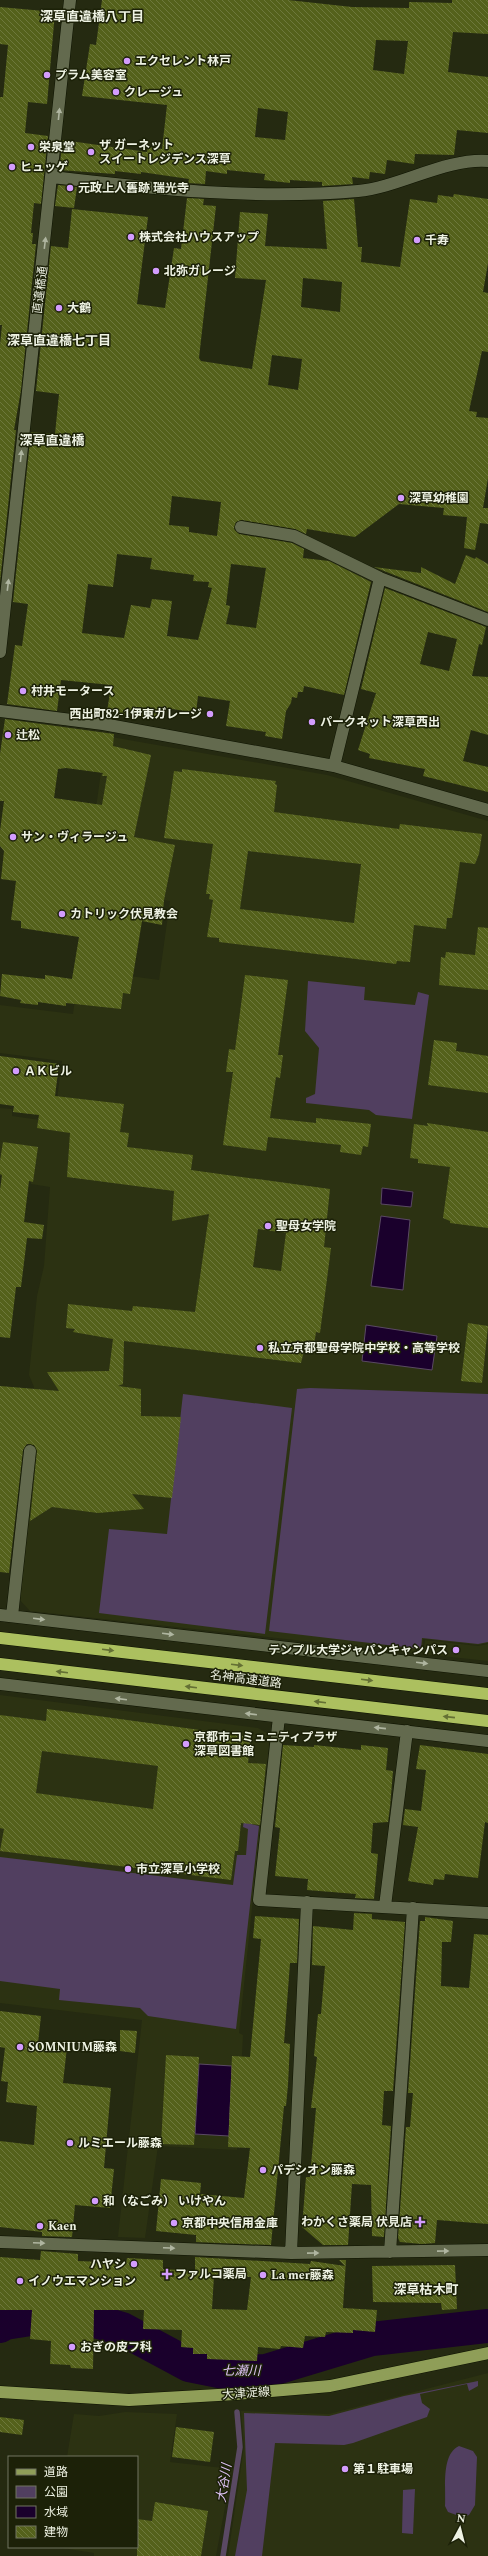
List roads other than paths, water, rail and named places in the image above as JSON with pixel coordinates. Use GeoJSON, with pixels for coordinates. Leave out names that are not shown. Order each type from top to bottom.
{"type":"FeatureCollection","features":[{"type":"Feature","properties":{"kind":"highway","name":"名神高速道路"},"geometry":{"type":"LineString","coordinates":[[0,1638],[488,1694]]}},
{"type":"Feature","properties":{"kind":"highway","name":"名神高速道路"},"geometry":{"type":"LineString","coordinates":[[0,1664],[488,1721]]}},
{"type":"Feature","properties":{"kind":"main road","name":"大津淀線"},"geometry":{"type":"LineString","coordinates":[[0,2392],[128,2400],[236,2394],[330,2386],[488,2353]]}},
{"type":"Feature","properties":{"kind":"street","name":"直違橋通"},"geometry":{"type":"LineString","coordinates":[[0,652],[70,0]]}},
{"type":"Feature","properties":{"kind":"street"},"geometry":{"type":"LineString","coordinates":[[52,177],[171,191],[267,194],[360,191],[459,164],[488,161]]}},
{"type":"Feature","properties":{"kind":"street"},"geometry":{"type":"LineString","coordinates":[[241,526],[294,536],[380,578],[488,620]]}},
{"type":"Feature","properties":{"kind":"street"},"geometry":{"type":"LineString","coordinates":[[334,766],[380,578]]}},
{"type":"Feature","properties":{"kind":"street"},"geometry":{"type":"LineString","coordinates":[[0,711],[103,724],[334,766],[488,810]]}},
{"type":"Feature","properties":{"kind":"street"},"geometry":{"type":"LineString","coordinates":[[12,1616],[30,1451]]}},
{"type":"Feature","properties":{"kind":"street"},"geometry":{"type":"LineString","coordinates":[[0,1615],[488,1671]]}},
{"type":"Feature","properties":{"kind":"street"},"geometry":{"type":"LineString","coordinates":[[0,1684],[488,1741]]}},
{"type":"Feature","properties":{"kind":"street"},"geometry":{"type":"LineString","coordinates":[[279,1717],[259,1900],[386,1906],[488,1913]]}},
{"type":"Feature","properties":{"kind":"street"},"geometry":{"type":"LineString","coordinates":[[386,1906],[408,1732]]}},
{"type":"Feature","properties":{"kind":"street"},"geometry":{"type":"LineString","coordinates":[[291,2253],[307,1902]]}},
{"type":"Feature","properties":{"kind":"street"},"geometry":{"type":"LineString","coordinates":[[390,2252],[413,1908]]}},
{"type":"Feature","properties":{"kind":"street"},"geometry":{"type":"LineString","coordinates":[[0,2242],[291,2253],[488,2250]]}},
{"type":"Feature","properties":{"kind":"water"},"geometry":{"type":"Polygon","coordinates":[[[382,1188],[413,1192],[411,1207],[381,1204],[382,1188]]]}},
{"type":"Feature","properties":{"kind":"water"},"geometry":{"type":"Polygon","coordinates":[[[381,1216],[410,1220],[403,1290],[371,1286],[381,1216]]]}},
{"type":"Feature","properties":{"kind":"water"},"geometry":{"type":"Polygon","coordinates":[[[366,1325],[437,1336],[432,1370],[362,1361],[366,1325]]]}},
{"type":"Feature","properties":{"kind":"water"},"geometry":{"type":"Polygon","coordinates":[[[199,2064],[232,2066],[229,2136],[195,2134],[199,2064]]]}},
{"type":"Feature","properties":{"kind":"waterway","name":"七瀬川"},"geometry":{"type":"LineString","coordinates":[[0,2326],[5,2323],[50,2316],[85,2318],[122,2329],[189,2365],[229,2373],[266,2371],[372,2339],[488,2326]]}},
{"type":"Feature","properties":{"kind":"waterway","name":"大谷川"},"geometry":{"type":"LineString","coordinates":[[223,2556],[240,2447],[237,2412]]}},
{"type":"Feature","properties":{"kind":"place","name":"エクセレント林戸"},"geometry":{"type":"Point","coordinates":[127,61]}},
{"type":"Feature","properties":{"kind":"place","name":"プラム美容室"},"geometry":{"type":"Point","coordinates":[47,75]}},
{"type":"Feature","properties":{"kind":"place","name":"クレージュ"},"geometry":{"type":"Point","coordinates":[116,92]}},
{"type":"Feature","properties":{"kind":"place","name":"栄泉堂"},"geometry":{"type":"Point","coordinates":[31,147]}},
{"type":"Feature","properties":{"kind":"place","name":"ザ ガーネット スイートレジデンス深草"},"geometry":{"type":"Point","coordinates":[91,152]}},
{"type":"Feature","properties":{"kind":"place","name":"ヒュッゲ"},"geometry":{"type":"Point","coordinates":[12,167]}},
{"type":"Feature","properties":{"kind":"place","name":"元政上人舊跡 瑞光寺"},"geometry":{"type":"Point","coordinates":[70,188]}},
{"type":"Feature","properties":{"kind":"place","name":"株式会社ハウスアップ"},"geometry":{"type":"Point","coordinates":[131,237]}},
{"type":"Feature","properties":{"kind":"place","name":"千寿"},"geometry":{"type":"Point","coordinates":[417,240]}},
{"type":"Feature","properties":{"kind":"place","name":"北弥ガレージ"},"geometry":{"type":"Point","coordinates":[156,271]}},
{"type":"Feature","properties":{"kind":"place","name":"大鶴"},"geometry":{"type":"Point","coordinates":[59,308]}},
{"type":"Feature","properties":{"kind":"place","name":"深草幼稚園"},"geometry":{"type":"Point","coordinates":[401,498]}},
{"type":"Feature","properties":{"kind":"place","name":"村井モータース"},"geometry":{"type":"Point","coordinates":[23,691]}},
{"type":"Feature","properties":{"kind":"place","name":"西出町82-1伊東ガレージ"},"geometry":{"type":"Point","coordinates":[210,714]}},
{"type":"Feature","properties":{"kind":"place","name":"パークネット深草西出"},"geometry":{"type":"Point","coordinates":[312,722]}},
{"type":"Feature","properties":{"kind":"place","name":"辻松"},"geometry":{"type":"Point","coordinates":[8,735]}},
{"type":"Feature","properties":{"kind":"place","name":"サン・ヴィラージュ"},"geometry":{"type":"Point","coordinates":[13,837]}},
{"type":"Feature","properties":{"kind":"place","name":"カトリック伏見教会"},"geometry":{"type":"Point","coordinates":[62,914]}},
{"type":"Feature","properties":{"kind":"place","name":"ＡＫビル"},"geometry":{"type":"Point","coordinates":[16,1071]}},
{"type":"Feature","properties":{"kind":"place","name":"聖母女学院"},"geometry":{"type":"Point","coordinates":[268,1226]}},
{"type":"Feature","properties":{"kind":"place","name":"私立京都聖母学院中学校・高等学校"},"geometry":{"type":"Point","coordinates":[260,1348]}},
{"type":"Feature","properties":{"kind":"place","name":"テンプル大学ジャパンキャンパス"},"geometry":{"type":"Point","coordinates":[456,1650]}},
{"type":"Feature","properties":{"kind":"place","name":"京都市コミュニティプラザ 深草図書館"},"geometry":{"type":"Point","coordinates":[186,1744]}},
{"type":"Feature","properties":{"kind":"place","name":"市立深草小学校"},"geometry":{"type":"Point","coordinates":[128,1869]}},
{"type":"Feature","properties":{"kind":"place","name":"SOMNIUM藤森"},"geometry":{"type":"Point","coordinates":[20,2047]}},
{"type":"Feature","properties":{"kind":"place","name":"ルミエール藤森"},"geometry":{"type":"Point","coordinates":[70,2143]}},
{"type":"Feature","properties":{"kind":"place","name":"パデシオン藤森"},"geometry":{"type":"Point","coordinates":[263,2170]}},
{"type":"Feature","properties":{"kind":"place","name":"和（なごみ） いけやん"},"geometry":{"type":"Point","coordinates":[95,2201]}},
{"type":"Feature","properties":{"kind":"place","name":"わかくさ薬局 伏見店"},"geometry":{"type":"Point","coordinates":[420,2222]}},
{"type":"Feature","properties":{"kind":"place","name":"京都中央信用金庫"},"geometry":{"type":"Point","coordinates":[174,2223]}},
{"type":"Feature","properties":{"kind":"place","name":"Kaen"},"geometry":{"type":"Point","coordinates":[40,2226]}},
{"type":"Feature","properties":{"kind":"place","name":"ハヤシ"},"geometry":{"type":"Point","coordinates":[134,2264]}},
{"type":"Feature","properties":{"kind":"place","name":"ファルコ薬局"},"geometry":{"type":"Point","coordinates":[167,2274]}},
{"type":"Feature","properties":{"kind":"place","name":"La mer藤森"},"geometry":{"type":"Point","coordinates":[263,2275]}},
{"type":"Feature","properties":{"kind":"place","name":"イノウエマンション"},"geometry":{"type":"Point","coordinates":[20,2281]}},
{"type":"Feature","properties":{"kind":"place","name":"おぎの皮フ科"},"geometry":{"type":"Point","coordinates":[72,2347]}},
{"type":"Feature","properties":{"kind":"place","name":"第１駐車場"},"geometry":{"type":"Point","coordinates":[345,2469]}},
{"type":"Feature","properties":{"kind":"district","name":"深草直違橋八丁目"},"geometry":{"type":"Point","coordinates":[92,16]}},
{"type":"Feature","properties":{"kind":"district","name":"深草直違橋七丁目"},"geometry":{"type":"Point","coordinates":[59,340]}},
{"type":"Feature","properties":{"kind":"district","name":"深草直違橋"},"geometry":{"type":"Point","coordinates":[52,440]}},
{"type":"Feature","properties":{"kind":"district","name":"深草枯木町"},"geometry":{"type":"Point","coordinates":[426,2289]}}]}
